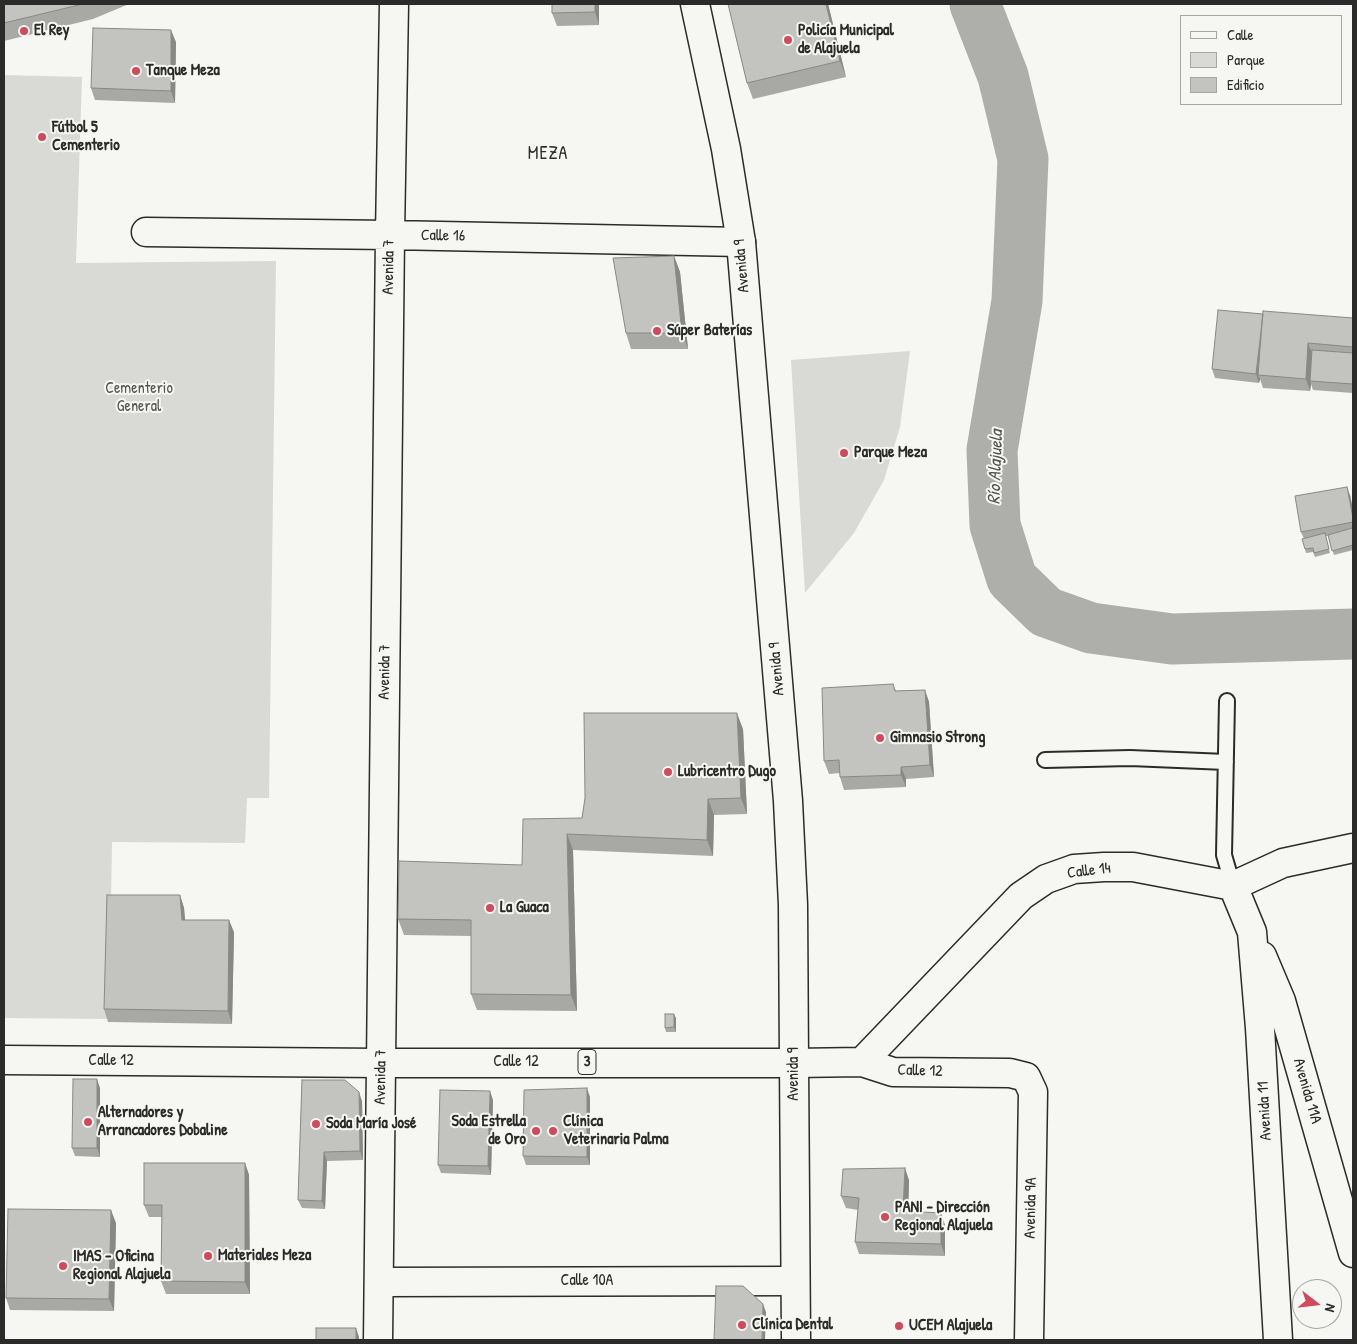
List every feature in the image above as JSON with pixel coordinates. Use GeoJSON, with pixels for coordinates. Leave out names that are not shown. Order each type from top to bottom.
{"type":"FeatureCollection","features":[{"type":"Feature","properties":{"kind":"street","name":"Avenida 7"},"geometry":{"type":"LineString","coordinates":[[378,1340],[394,4]]}},
{"type":"Feature","properties":{"kind":"street","name":"Avenida 9"},"geometry":{"type":"LineString","coordinates":[[695,4],[726,149],[740,242],[788,801],[793,904],[796,1340]]}},
{"type":"Feature","properties":{"kind":"street","name":"Calle 16"},"geometry":{"type":"LineString","coordinates":[[146,232],[740,242]]}},
{"type":"Feature","properties":{"kind":"street"},"geometry":{"type":"LineString","coordinates":[[1233,886],[1283,863],[1353,848]]}},
{"type":"Feature","properties":{"kind":"street","name":"Calle 14"},"geometry":{"type":"LineString","coordinates":[[862,1062],[1020,896],[1046,879],[1074,869],[1104,866],[1133,867],[1233,886]]}},
{"type":"Feature","properties":{"kind":"street","name":"Avenida 11"},"geometry":{"type":"LineString","coordinates":[[1233,886],[1252,932],[1261,1038],[1278,1340]]}},
{"type":"Feature","properties":{"kind":"street","name":"Avenida 11A"},"geometry":{"type":"LineString","coordinates":[[1252,932],[1281,1001],[1353,1253]]}},
{"type":"Feature","properties":{"kind":"street","name":"Calle 12"},"geometry":{"type":"LineString","coordinates":[[4,1060],[381,1063],[862,1062],[893,1072],[1010,1072],[1026,1077]]}},
{"type":"Feature","properties":{"kind":"street","name":"Avenida 9A"},"geometry":{"type":"LineString","coordinates":[[1026,1077],[1033,1092],[1029,1340]]}},
{"type":"Feature","properties":{"kind":"street","name":"Calle 10A"},"geometry":{"type":"LineString","coordinates":[[379,1282],[795,1281]]}},
{"type":"Feature","properties":{"kind":"lane"},"geometry":{"type":"LineString","coordinates":[[1227,701],[1224,855],[1233,886]]}},
{"type":"Feature","properties":{"kind":"lane"},"geometry":{"type":"LineString","coordinates":[[1045,760],[1130,758],[1226,762]]}},
{"type":"Feature","properties":{"kind":"green space","name":"Cementerio General"},"geometry":{"type":"Polygon","coordinates":[[[4,75],[82,77],[76,263],[276,261],[269,798],[247,798],[245,843],[112,842],[109,1019],[4,1018],[4,75]]]}},
{"type":"Feature","properties":{"kind":"green space","name":"Parque Meza"},"geometry":{"type":"Polygon","coordinates":[[[910,351],[900,427],[884,480],[854,533],[805,593],[791,360],[910,351]]]}},
{"type":"Feature","properties":{"kind":"building"},"geometry":{"type":"Polygon","coordinates":[[[4,4],[83,4],[4,23],[4,4]]]}},
{"type":"Feature","properties":{"kind":"building"},"geometry":{"type":"Polygon","coordinates":[[[552,4],[595,4],[595,12],[552,13],[552,4]]]}},
{"type":"Feature","properties":{"kind":"building","name":"Policía Municipal de Alajuela"},"geometry":{"type":"Polygon","coordinates":[[[728,4],[826,4],[840,61],[747,83],[728,4]]]}},
{"type":"Feature","properties":{"kind":"building","name":"Tanque Meza"},"geometry":{"type":"Polygon","coordinates":[[[93,28],[171,30],[171,91],[91,88],[93,28]]]}},
{"type":"Feature","properties":{"kind":"building"},"geometry":{"type":"Polygon","coordinates":[[[674,256],[682,333],[626,333],[613,258],[674,256]]]}},
{"type":"Feature","properties":{"kind":"building"},"geometry":{"type":"Polygon","coordinates":[[[1218,310],[1263,314],[1256,374],[1212,369],[1218,310]]]}},
{"type":"Feature","properties":{"kind":"building"},"geometry":{"type":"Polygon","coordinates":[[[1263,311],[1353,318],[1353,347],[1308,343],[1306,379],[1258,375],[1263,311]]]}},
{"type":"Feature","properties":{"kind":"building"},"geometry":{"type":"Polygon","coordinates":[[[1312,350],[1353,353],[1353,384],[1310,381],[1312,350]]]}},
{"type":"Feature","properties":{"kind":"building"},"geometry":{"type":"Polygon","coordinates":[[[1347,487],[1353,522],[1301,532],[1295,496],[1347,487]]]}},
{"type":"Feature","properties":{"kind":"building"},"geometry":{"type":"Polygon","coordinates":[[[1352,528],[1353,545],[1332,551],[1328,535],[1352,528]]]}},
{"type":"Feature","properties":{"kind":"building"},"geometry":{"type":"Polygon","coordinates":[[[1325,533],[1329,549],[1314,553],[1313,548],[1305,549],[1302,539],[1325,533]]]}},
{"type":"Feature","properties":{"kind":"building","name":"Gimnasio Strong"},"geometry":{"type":"Polygon","coordinates":[[[893,684],[895,691],[925,690],[930,765],[901,767],[901,775],[840,777],[839,760],[824,761],[822,688],[893,684]]]}},
{"type":"Feature","properties":{"kind":"building"},"geometry":{"type":"Polygon","coordinates":[[[584,713],[737,713],[741,798],[708,799],[707,840],[567,834],[571,995],[471,994],[471,920],[398,919],[399,861],[522,865],[523,819],[582,818],[585,798],[584,713]]]}},
{"type":"Feature","properties":{"kind":"building"},"geometry":{"type":"Polygon","coordinates":[[[107,895],[180,895],[182,920],[229,920],[228,1011],[104,1009],[107,895]]]}},
{"type":"Feature","properties":{"kind":"building"},"geometry":{"type":"Polygon","coordinates":[[[665,1014],[674,1014],[674,1027],[665,1028],[665,1014]]]}},
{"type":"Feature","properties":{"kind":"building","name":"Alternadores y Arrancadores Dobaline"},"geometry":{"type":"Polygon","coordinates":[[[73,1079],[97,1079],[97,1148],[72,1148],[73,1079]]]}},
{"type":"Feature","properties":{"kind":"building"},"geometry":{"type":"Polygon","coordinates":[[[302,1080],[345,1080],[359,1092],[360,1151],[324,1152],[322,1201],[298,1200],[302,1080]]]}},
{"type":"Feature","properties":{"kind":"building"},"geometry":{"type":"Polygon","coordinates":[[[587,1088],[587,1157],[523,1156],[524,1090],[587,1088]]]}},
{"type":"Feature","properties":{"kind":"building"},"geometry":{"type":"Polygon","coordinates":[[[440,1090],[490,1091],[488,1166],[438,1165],[440,1090]]]}},
{"type":"Feature","properties":{"kind":"building","name":"Materiales Meza"},"geometry":{"type":"Polygon","coordinates":[[[144,1163],[245,1163],[245,1282],[161,1281],[162,1205],[144,1205],[144,1163]]]}},
{"type":"Feature","properties":{"kind":"building","name":"PANI - Dirección Regional Alajuela"},"geometry":{"type":"Polygon","coordinates":[[[905,1168],[903,1211],[941,1213],[941,1244],[855,1242],[859,1198],[841,1196],[843,1169],[905,1168]]]}},
{"type":"Feature","properties":{"kind":"building","name":"IMAS - Oficina Regional Alajuela"},"geometry":{"type":"Polygon","coordinates":[[[8,1209],[111,1210],[109,1299],[6,1298],[8,1209]]]}},
{"type":"Feature","properties":{"kind":"building","name":"Clínica Dental"},"geometry":{"type":"Polygon","coordinates":[[[716,1286],[743,1286],[763,1304],[762,1340],[714,1340],[716,1286]]]}},
{"type":"Feature","properties":{"kind":"building"},"geometry":{"type":"Polygon","coordinates":[[[316,1328],[356,1328],[356,1340],[316,1340],[316,1328]]]}},
{"type":"Feature","properties":{"kind":"waterway","name":"Río Alajuela"},"geometry":{"type":"LineString","coordinates":[[975,4],[1003,76],[1023,159],[1017,301],[992,450],[995,525],[1012,579],[1046,612],[1091,628],[1172,639],[1353,634]]}},
{"type":"Feature","properties":{"kind":"place","name":"El Rey"},"geometry":{"type":"Point","coordinates":[24,31]}},
{"type":"Feature","properties":{"kind":"place","name":"Policía Municipal de Alajuela"},"geometry":{"type":"Point","coordinates":[788,40]}},
{"type":"Feature","properties":{"kind":"place","name":"Tanque Meza"},"geometry":{"type":"Point","coordinates":[136,71]}},
{"type":"Feature","properties":{"kind":"place","name":"Fútbol 5 Cementerio"},"geometry":{"type":"Point","coordinates":[42,137]}},
{"type":"Feature","properties":{"kind":"place","name":"Súper Baterías"},"geometry":{"type":"Point","coordinates":[657,331]}},
{"type":"Feature","properties":{"kind":"place","name":"Parque Meza"},"geometry":{"type":"Point","coordinates":[844,453]}},
{"type":"Feature","properties":{"kind":"place","name":"Gimnasio Strong"},"geometry":{"type":"Point","coordinates":[880,738]}},
{"type":"Feature","properties":{"kind":"place","name":"Lubricentro Dugo"},"geometry":{"type":"Point","coordinates":[668,772]}},
{"type":"Feature","properties":{"kind":"place","name":"La Guaca"},"geometry":{"type":"Point","coordinates":[490,908]}},
{"type":"Feature","properties":{"kind":"place","name":"Alternadores y Arrancadores Dobaline"},"geometry":{"type":"Point","coordinates":[88,1122]}},
{"type":"Feature","properties":{"kind":"place","name":"Soda María José"},"geometry":{"type":"Point","coordinates":[316,1124]}},
{"type":"Feature","properties":{"kind":"place","name":"Soda Estrella de Oro"},"geometry":{"type":"Point","coordinates":[536,1131]}},
{"type":"Feature","properties":{"kind":"place","name":"Clínica Veterinaria Palma"},"geometry":{"type":"Point","coordinates":[553,1131]}},
{"type":"Feature","properties":{"kind":"place","name":"PANI - Dirección Regional Alajuela"},"geometry":{"type":"Point","coordinates":[885,1217]}},
{"type":"Feature","properties":{"kind":"place","name":"Materiales Meza"},"geometry":{"type":"Point","coordinates":[208,1256]}},
{"type":"Feature","properties":{"kind":"place","name":"IMAS - Oficina Regional Alajuela"},"geometry":{"type":"Point","coordinates":[63,1266]}},
{"type":"Feature","properties":{"kind":"place","name":"Clínica Dental"},"geometry":{"type":"Point","coordinates":[742,1325]}},
{"type":"Feature","properties":{"kind":"place","name":"UCEM Alajuela"},"geometry":{"type":"Point","coordinates":[899,1326]}},
{"type":"Feature","properties":{"kind":"district","name":"MEZA"},"geometry":{"type":"Point","coordinates":[548,154]}}]}
